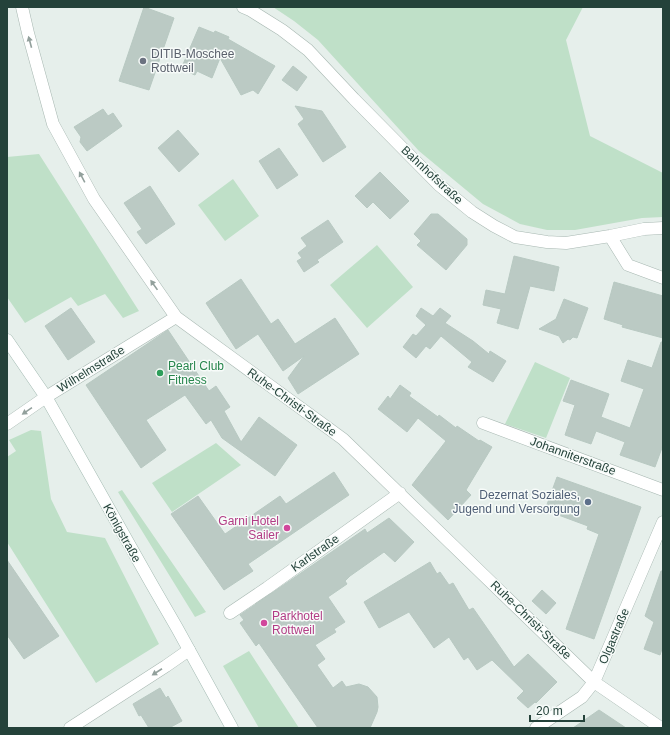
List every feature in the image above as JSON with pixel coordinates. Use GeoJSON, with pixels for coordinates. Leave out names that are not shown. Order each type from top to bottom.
{"type":"FeatureCollection","features":[{"type":"Feature","properties":{"kind":"street","name":"Ruhe-Christi-Straße"},"geometry":{"type":"LineString","coordinates":[[22,7],[52,124],[94,199],[176,317],[343,439],[594,682],[661,728]]}},
{"type":"Feature","properties":{"kind":"street","name":"Bahnhofstraße"},"geometry":{"type":"LineString","coordinates":[[244,7],[282,30],[308,50],[439,185],[472,212],[494,226],[515,237],[547,242],[566,243],[644,229],[663,228]]}},
{"type":"Feature","properties":{"kind":"street"},"geometry":{"type":"LineString","coordinates":[[610,236],[628,265],[663,278]]}},
{"type":"Feature","properties":{"kind":"street","name":"Wilhelmstraße"},"geometry":{"type":"LineString","coordinates":[[7,424],[46,397],[176,317]]}},
{"type":"Feature","properties":{"kind":"street","name":"Königstraße"},"geometry":{"type":"LineString","coordinates":[[7,340],[46,397],[232,728]]}},
{"type":"Feature","properties":{"kind":"street","name":"Johanniterstraße"},"geometry":{"type":"LineString","coordinates":[[483,423],[663,490]]}},
{"type":"Feature","properties":{"kind":"street","name":"Karlstraße"},"geometry":{"type":"LineString","coordinates":[[230,613],[400,493]]}},
{"type":"Feature","properties":{"kind":"street","name":"Olgastraße"},"geometry":{"type":"LineString","coordinates":[[536,728],[582,697],[594,682],[663,522]]}},
{"type":"Feature","properties":{"kind":"street"},"geometry":{"type":"LineString","coordinates":[[70,728],[189,650]]}},
{"type":"Feature","properties":{"kind":"green space"},"geometry":{"type":"Polygon","coordinates":[[[273,7],[583,7],[566,40],[590,136],[663,173],[663,217],[642,218],[575,230],[547,230],[520,224],[483,204],[419,151],[318,40],[273,7]]]}},
{"type":"Feature","properties":{"kind":"green space"},"geometry":{"type":"Polygon","coordinates":[[[39,154],[139,311],[123,318],[105,294],[78,306],[71,297],[25,323],[7,297],[7,157],[39,154]]]}},
{"type":"Feature","properties":{"kind":"green space"},"geometry":{"type":"Polygon","coordinates":[[[233,179],[259,216],[225,241],[198,205],[233,179]]]}},
{"type":"Feature","properties":{"kind":"green space"},"geometry":{"type":"Polygon","coordinates":[[[377,245],[413,287],[367,328],[330,285],[377,245]]]}},
{"type":"Feature","properties":{"kind":"green space"},"geometry":{"type":"Polygon","coordinates":[[[535,362],[570,378],[546,438],[505,424],[535,362]]]}},
{"type":"Feature","properties":{"kind":"green space"},"geometry":{"type":"Polygon","coordinates":[[[31,430],[41,431],[51,499],[67,532],[105,538],[159,644],[96,683],[7,542],[7,457],[16,451],[9,440],[31,430]]]}},
{"type":"Feature","properties":{"kind":"green space"},"geometry":{"type":"Polygon","coordinates":[[[216,443],[241,465],[172,512],[152,483],[216,443]]]}},
{"type":"Feature","properties":{"kind":"green space"},"geometry":{"type":"Polygon","coordinates":[[[122,490],[206,612],[195,617],[118,492],[122,490]]]}},
{"type":"Feature","properties":{"kind":"green space"},"geometry":{"type":"Polygon","coordinates":[[[249,651],[299,728],[259,728],[223,666],[249,651]]]}},
{"type":"Feature","properties":{"kind":"building","name":"DITIB-Moschee Rottweil"},"geometry":{"type":"Polygon","coordinates":[[[144,7],[174,18],[149,90],[119,81],[144,7]]]}},
{"type":"Feature","properties":{"kind":"building"},"geometry":{"type":"Polygon","coordinates":[[[199,27],[214,33],[215,31],[229,37],[228,39],[275,66],[258,94],[253,90],[241,95],[220,58],[212,78],[197,71],[195,75],[181,69],[199,27]]]}},
{"type":"Feature","properties":{"kind":"building"},"geometry":{"type":"Polygon","coordinates":[[[293,66],[307,77],[297,91],[282,80],[293,66]]]}},
{"type":"Feature","properties":{"kind":"building"},"geometry":{"type":"Polygon","coordinates":[[[295,106],[322,111],[346,147],[323,162],[298,124],[304,119],[295,106]]]}},
{"type":"Feature","properties":{"kind":"building"},"geometry":{"type":"Polygon","coordinates":[[[103,109],[108,116],[113,113],[122,126],[87,151],[80,142],[81,137],[74,127],[103,109]]]}},
{"type":"Feature","properties":{"kind":"building"},"geometry":{"type":"Polygon","coordinates":[[[178,130],[199,154],[179,172],[158,148],[178,130]]]}},
{"type":"Feature","properties":{"kind":"building"},"geometry":{"type":"Polygon","coordinates":[[[279,148],[298,175],[277,189],[259,161],[279,148]]]}},
{"type":"Feature","properties":{"kind":"building"},"geometry":{"type":"Polygon","coordinates":[[[380,172],[409,201],[390,219],[373,202],[367,208],[355,196],[380,172]]]}},
{"type":"Feature","properties":{"kind":"building"},"geometry":{"type":"Polygon","coordinates":[[[150,186],[175,224],[146,244],[137,232],[142,229],[124,203],[150,186]]]}},
{"type":"Feature","properties":{"kind":"building"},"geometry":{"type":"Polygon","coordinates":[[[431,214],[438,214],[467,239],[467,245],[446,270],[417,245],[421,241],[414,234],[431,214]]]}},
{"type":"Feature","properties":{"kind":"building"},"geometry":{"type":"Polygon","coordinates":[[[328,220],[343,242],[317,260],[319,262],[304,272],[297,261],[302,258],[298,253],[307,246],[301,238],[328,220]]]}},
{"type":"Feature","properties":{"kind":"building"},"geometry":{"type":"Polygon","coordinates":[[[514,256],[559,267],[554,291],[530,286],[518,329],[497,323],[501,309],[483,305],[486,290],[505,294],[514,256]]]}},
{"type":"Feature","properties":{"kind":"building"},"geometry":{"type":"Polygon","coordinates":[[[241,279],[271,324],[278,319],[295,344],[335,318],[359,354],[298,394],[288,378],[304,356],[283,371],[258,334],[236,349],[206,303],[241,279]]]}},
{"type":"Feature","properties":{"kind":"building"},"geometry":{"type":"Polygon","coordinates":[[[614,282],[663,296],[663,338],[622,327],[623,325],[604,319],[614,282]]]}},
{"type":"Feature","properties":{"kind":"building"},"geometry":{"type":"Polygon","coordinates":[[[564,299],[588,308],[577,338],[573,337],[563,343],[559,336],[539,329],[556,319],[564,299]]]}},
{"type":"Feature","properties":{"kind":"building"},"geometry":{"type":"Polygon","coordinates":[[[71,308],[95,342],[68,360],[45,326],[71,308]]]}},
{"type":"Feature","properties":{"kind":"building"},"geometry":{"type":"Polygon","coordinates":[[[421,308],[433,316],[440,308],[451,316],[445,323],[473,341],[489,354],[490,351],[506,361],[493,382],[468,367],[472,362],[441,336],[430,349],[426,346],[416,358],[403,347],[413,334],[416,336],[426,325],[416,316],[421,308]]]}},
{"type":"Feature","properties":{"kind":"building"},"geometry":{"type":"Polygon","coordinates":[[[168,330],[209,391],[216,386],[230,407],[224,411],[241,442],[259,417],[297,445],[275,476],[222,438],[211,420],[206,424],[185,395],[146,420],[166,450],[141,468],[86,385],[168,330]]]}},
{"type":"Feature","properties":{"kind":"building"},"geometry":{"type":"Polygon","coordinates":[[[661,342],[663,342],[663,445],[655,467],[620,455],[625,442],[596,431],[591,444],[565,435],[575,405],[563,401],[571,380],[609,394],[601,417],[630,428],[644,389],[621,381],[628,360],[652,368],[661,342]]]}},
{"type":"Feature","properties":{"kind":"building"},"geometry":{"type":"Polygon","coordinates":[[[400,385],[411,393],[409,396],[438,417],[439,415],[456,428],[457,426],[479,441],[480,440],[492,447],[466,490],[471,495],[448,520],[412,485],[446,441],[418,418],[407,432],[378,409],[388,396],[390,399],[400,385]]]}},
{"type":"Feature","properties":{"kind":"building"},"geometry":{"type":"Polygon","coordinates":[[[334,472],[349,495],[248,564],[253,571],[224,590],[171,514],[198,496],[225,534],[280,496],[286,504],[334,472]]]}},
{"type":"Feature","properties":{"kind":"building"},"geometry":{"type":"Polygon","coordinates":[[[557,477],[641,507],[594,639],[566,629],[599,534],[587,529],[588,526],[545,510],[557,477]]]}},
{"type":"Feature","properties":{"kind":"building"},"geometry":{"type":"Polygon","coordinates":[[[389,518],[414,542],[395,562],[384,552],[350,576],[345,581],[347,584],[328,597],[345,622],[334,629],[336,632],[315,645],[325,659],[317,665],[333,688],[342,681],[346,687],[359,684],[368,687],[377,697],[377,712],[370,728],[318,728],[259,643],[256,646],[240,623],[244,620],[240,615],[365,529],[367,533],[389,518]]]}},
{"type":"Feature","properties":{"kind":"building"},"geometry":{"type":"Polygon","coordinates":[[[7,560],[59,636],[24,659],[7,635],[7,560]]]}},
{"type":"Feature","properties":{"kind":"building"},"geometry":{"type":"Polygon","coordinates":[[[430,562],[437,574],[440,572],[449,585],[453,583],[469,610],[473,608],[514,667],[528,654],[557,682],[536,703],[535,702],[528,708],[517,698],[524,691],[492,660],[477,670],[468,657],[464,660],[449,637],[434,648],[409,612],[379,628],[364,602],[430,562]]]}},
{"type":"Feature","properties":{"kind":"building"},"geometry":{"type":"Polygon","coordinates":[[[661,571],[663,571],[663,646],[660,655],[644,649],[654,622],[645,616],[661,571]]]}},
{"type":"Feature","properties":{"kind":"building"},"geometry":{"type":"Polygon","coordinates":[[[542,590],[556,603],[546,614],[532,601],[542,590]]]}},
{"type":"Feature","properties":{"kind":"building"},"geometry":{"type":"Polygon","coordinates":[[[160,688],[166,698],[168,696],[182,721],[169,728],[149,728],[141,715],[139,716],[133,704],[160,688]]]}},
{"type":"Feature","properties":{"kind":"building"},"geometry":{"type":"Polygon","coordinates":[[[599,710],[626,728],[573,728],[599,710]]]}},
{"type":"Feature","properties":{"kind":"place","name":"DITIB-Moschee Rottweil"},"geometry":{"type":"Point","coordinates":[143,61]}},
{"type":"Feature","properties":{"kind":"place","name":"Pearl Club Fitness"},"geometry":{"type":"Point","coordinates":[160,373]}},
{"type":"Feature","properties":{"kind":"place","name":"Dezernat Soziales, Jugend und Versorgung"},"geometry":{"type":"Point","coordinates":[588,502]}},
{"type":"Feature","properties":{"kind":"place","name":"Garni Hotel Sailer"},"geometry":{"type":"Point","coordinates":[287,528]}},
{"type":"Feature","properties":{"kind":"place","name":"Parkhotel Rottweil"},"geometry":{"type":"Point","coordinates":[264,623]}}]}
